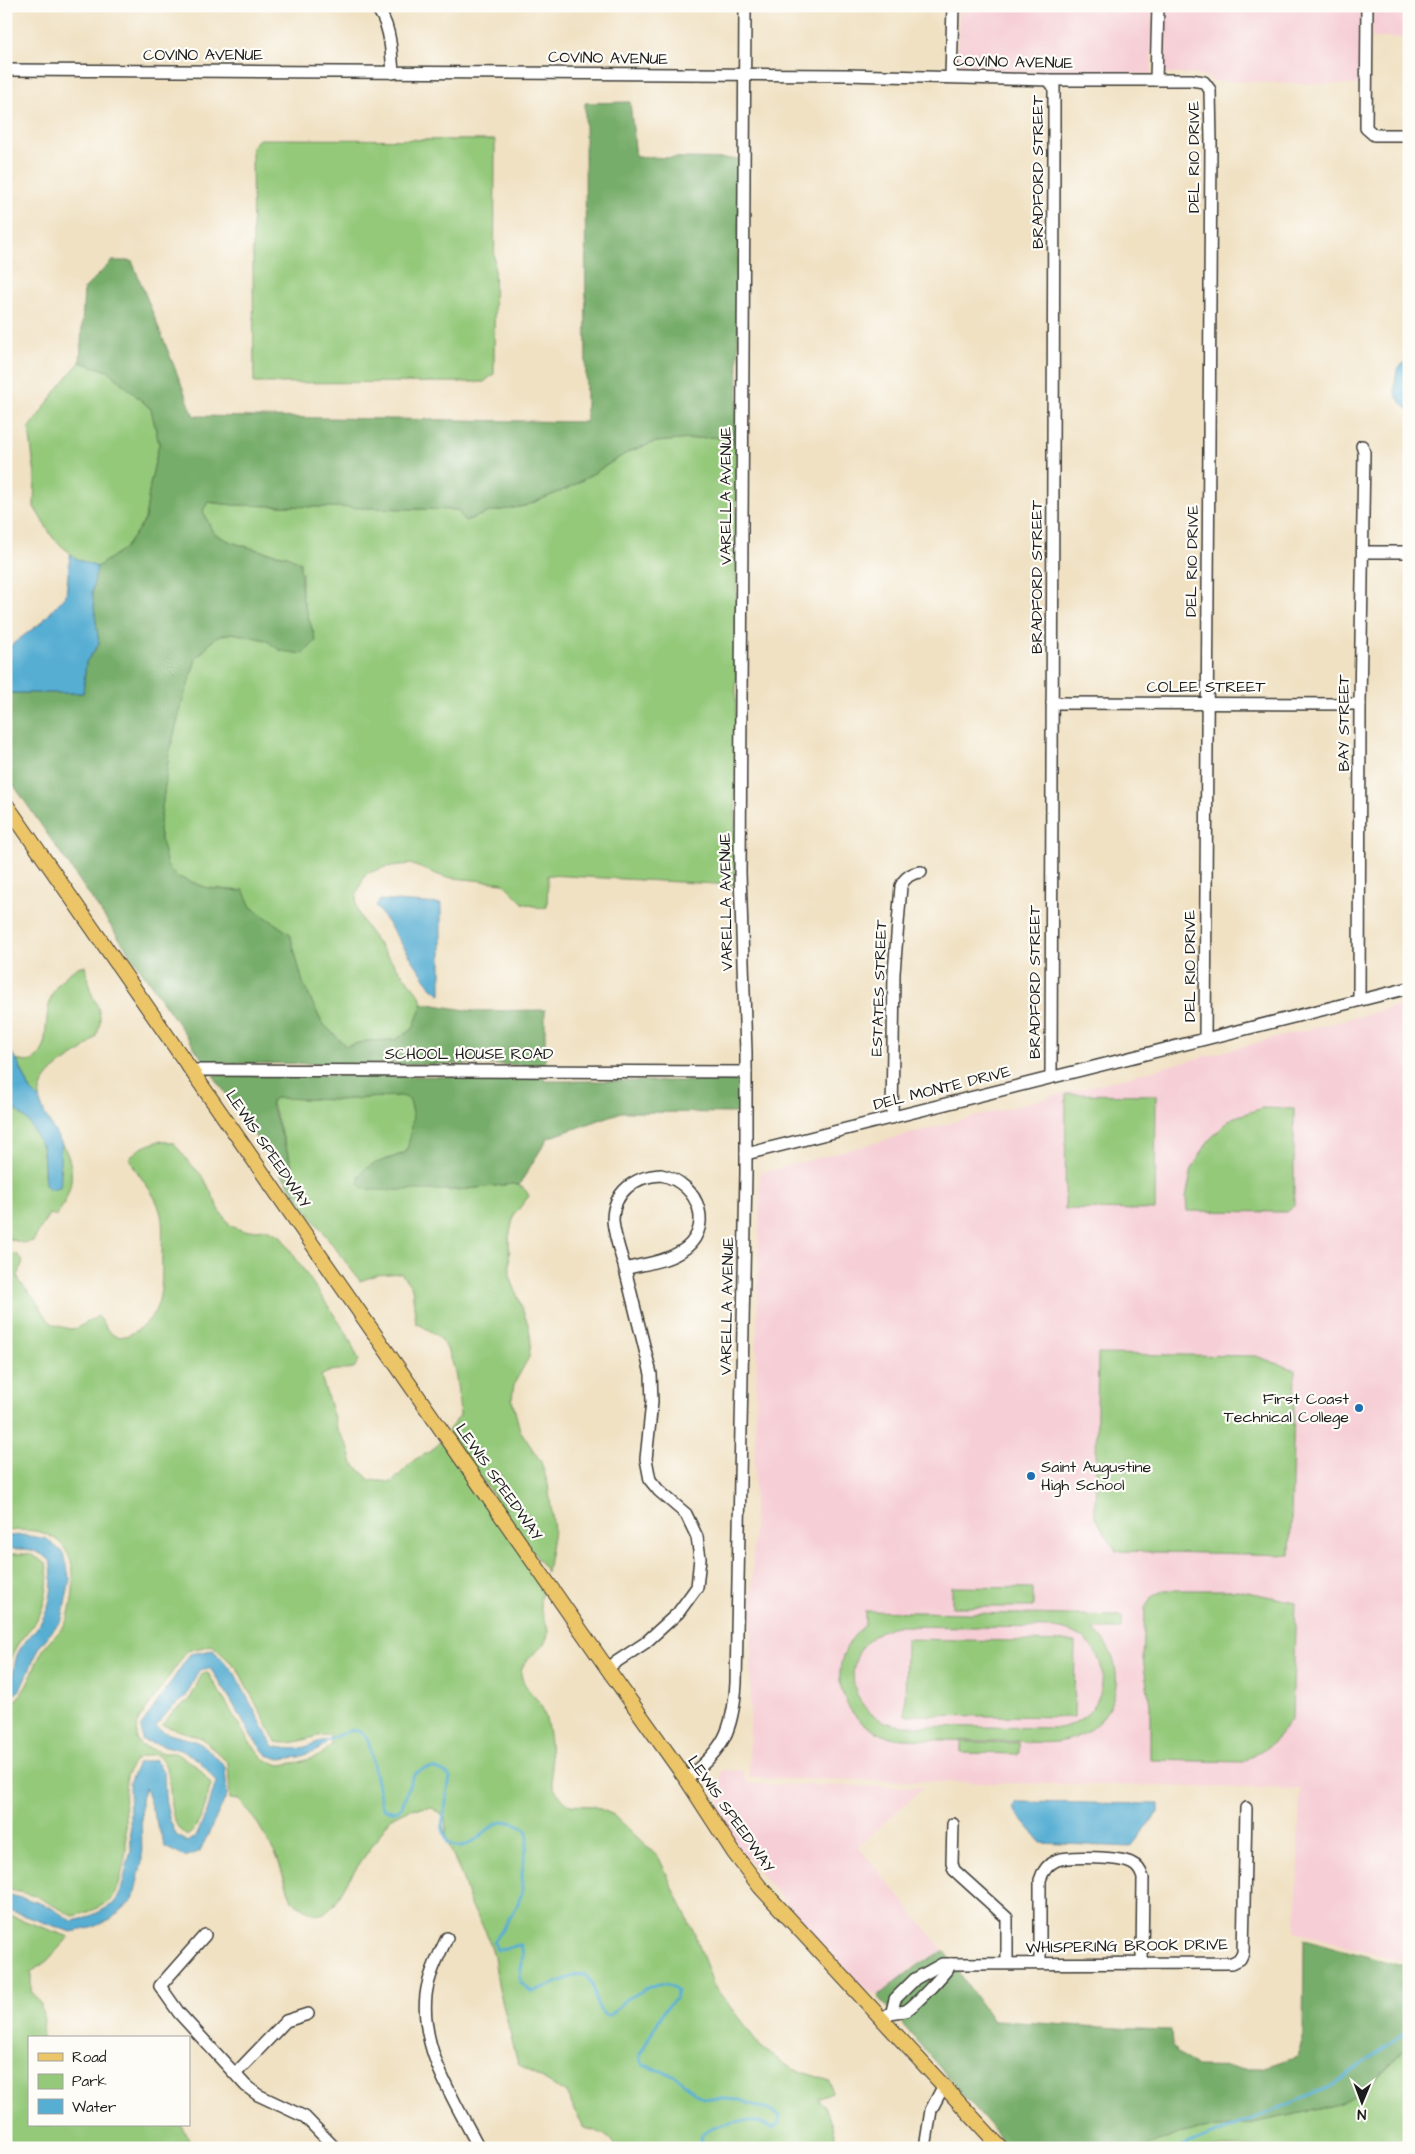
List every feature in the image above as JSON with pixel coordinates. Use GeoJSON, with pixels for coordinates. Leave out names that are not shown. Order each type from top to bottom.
{"type":"FeatureCollection","features":[{"type":"Feature","properties":{"kind":"main road","name":"LEWIS SPEEDWAY"},"geometry":{"type":"LineString","coordinates":[[6,804],[606,1668],[686,1779],[734,1853],[760,1887],[887,2015],[944,2085],[1001,2148]]}},
{"type":"Feature","properties":{"kind":"street","name":"VARELLA AVENUE"},"geometry":{"type":"LineString","coordinates":[[686,1779],[713,1756],[720,1747],[726,1737],[735,1703],[746,1154],[746,1072],[740,873],[745,6]]}},
{"type":"Feature","properties":{"kind":"street"},"geometry":{"type":"LineString","coordinates":[[951,77],[953,6]]}},
{"type":"Feature","properties":{"kind":"street"},"geometry":{"type":"LineString","coordinates":[[1156,80],[1158,6]]}},
{"type":"Feature","properties":{"kind":"street"},"geometry":{"type":"LineString","coordinates":[[1367,6],[1365,123],[1369,131],[1379,136],[1409,136]]}},
{"type":"Feature","properties":{"kind":"street"},"geometry":{"type":"LineString","coordinates":[[377,8],[388,31],[394,73]]}},
{"type":"Feature","properties":{"kind":"street","name":"COVINO AVENUE"},"geometry":{"type":"LineString","coordinates":[[6,70],[1191,80],[1204,82],[1207,86]]}},
{"type":"Feature","properties":{"kind":"street","name":"BRADFORD STREET"},"geometry":{"type":"LineString","coordinates":[[1048,80],[1054,87],[1051,1076]]}},
{"type":"Feature","properties":{"kind":"street","name":"DEL RIO DRIVE"},"geometry":{"type":"LineString","coordinates":[[1206,1038],[1211,142],[1210,90],[1207,86]]}},
{"type":"Feature","properties":{"kind":"street","name":"BAY STREET"},"geometry":{"type":"LineString","coordinates":[[1359,1000],[1360,704],[1364,452],[1362,446]]}},
{"type":"Feature","properties":{"kind":"street"},"geometry":{"type":"LineString","coordinates":[[1362,552],[1409,552]]}},
{"type":"Feature","properties":{"kind":"street","name":"COLEE STREET"},"geometry":{"type":"LineString","coordinates":[[1052,703],[1207,702],[1360,704]]}},
{"type":"Feature","properties":{"kind":"street","name":"ESTATES STREET"},"geometry":{"type":"LineString","coordinates":[[892,1118],[894,974],[901,886],[904,879],[911,874],[921,872]]}},
{"type":"Feature","properties":{"kind":"street","name":"DEL MONTE DRIVE"},"geometry":{"type":"LineString","coordinates":[[746,1154],[1051,1076],[1409,988]]}},
{"type":"Feature","properties":{"kind":"street","name":"SCHOOL HOUSE ROAD"},"geometry":{"type":"LineString","coordinates":[[192,1070],[746,1072]]}},
{"type":"Feature","properties":{"kind":"street"},"geometry":{"type":"LineString","coordinates":[[606,1668],[645,1643],[678,1613],[696,1587],[700,1558],[697,1537],[686,1514],[650,1480],[646,1459],[652,1402],[651,1374],[613,1222],[614,1211],[622,1192],[629,1185],[650,1176],[661,1175],[680,1181],[691,1192],[698,1206],[700,1217],[695,1237],[681,1252],[625,1269]]}},
{"type":"Feature","properties":{"kind":"street","name":"WHISPERING BROOK DRIVE"},"geometry":{"type":"LineString","coordinates":[[887,2015],[895,1999],[915,1979],[942,1964],[1232,1963],[1240,1959],[1243,1953],[1246,1808]]}},
{"type":"Feature","properties":{"kind":"street"},"geometry":{"type":"LineString","coordinates":[[953,1824],[952,1863],[954,1870],[1006,1918],[1007,1963]]}},
{"type":"Feature","properties":{"kind":"street"},"geometry":{"type":"LineString","coordinates":[[1040,1964],[1040,1880],[1042,1872],[1048,1865],[1067,1858],[1123,1860],[1133,1864],[1140,1870],[1143,1878],[1142,1963]]}},
{"type":"Feature","properties":{"kind":"street"},"geometry":{"type":"LineString","coordinates":[[205,1934],[160,1986],[179,2013],[236,2072],[246,2086],[258,2095],[306,2117],[335,2148]]}},
{"type":"Feature","properties":{"kind":"street"},"geometry":{"type":"LineString","coordinates":[[447,1938],[426,1994],[425,2023],[434,2058],[479,2148]]}},
{"type":"Feature","properties":{"kind":"street"},"geometry":{"type":"LineString","coordinates":[[887,2015],[906,2010],[945,1974],[951,1964]]}},
{"type":"Feature","properties":{"kind":"street"},"geometry":{"type":"LineString","coordinates":[[236,2072],[286,2021],[308,2014]]}},
{"type":"Feature","properties":{"kind":"street"},"geometry":{"type":"LineString","coordinates":[[925,2148],[931,2110],[944,2085]]}},
{"type":"Feature","properties":{"kind":"shaded area"},"geometry":{"type":"Polygon","coordinates":[[[959,6],[1153,6],[1151,74],[957,71],[959,6]]]}},
{"type":"Feature","properties":{"kind":"shaded area"},"geometry":{"type":"Polygon","coordinates":[[[1163,6],[1362,6],[1361,85],[1211,81],[1209,78],[1191,74],[1162,74],[1163,6]]]}},
{"type":"Feature","properties":{"kind":"shaded area"},"geometry":{"type":"Polygon","coordinates":[[[1372,6],[1409,6],[1409,38],[1372,38],[1372,6]]]}},
{"type":"Feature","properties":{"kind":"shaded area","name":"Saint Augustine High School"},"geometry":{"type":"Polygon","coordinates":[[[1409,1003],[1409,1963],[1296,1932],[1300,1789],[749,1778],[760,1173],[1409,1003]]]}},
{"type":"Feature","properties":{"kind":"shaded area"},"geometry":{"type":"Polygon","coordinates":[[[721,1770],[744,1771],[744,1778],[749,1784],[924,1787],[858,1846],[944,1951],[912,1968],[878,1996],[860,1986],[735,1845],[719,1819],[721,1770]]]}},
{"type":"Feature","properties":{"kind":"green space"},"geometry":{"type":"Polygon","coordinates":[[[630,102],[636,157],[740,159],[737,442],[713,437],[656,442],[630,451],[571,487],[525,506],[490,512],[464,521],[458,510],[233,505],[208,502],[203,511],[213,533],[231,542],[287,556],[300,562],[302,597],[316,641],[303,654],[281,651],[266,640],[232,633],[216,637],[196,659],[169,754],[159,831],[167,866],[178,877],[208,888],[241,891],[243,889],[251,907],[290,934],[303,983],[322,1023],[346,1046],[367,1041],[395,1040],[413,1029],[423,1003],[472,1011],[545,1010],[545,1065],[205,1063],[6,774],[6,693],[83,693],[86,662],[99,644],[92,592],[97,567],[125,548],[145,520],[159,444],[151,409],[108,371],[80,362],[84,289],[112,261],[132,261],[194,416],[586,422],[585,103],[630,102]]]}},
{"type":"Feature","properties":{"kind":"green space"},"geometry":{"type":"Polygon","coordinates":[[[259,139],[495,140],[494,374],[484,382],[254,383],[252,146],[259,139]]]}},
{"type":"Feature","properties":{"kind":"green space"},"geometry":{"type":"Polygon","coordinates":[[[80,362],[108,371],[151,409],[159,444],[145,520],[125,548],[97,567],[75,558],[53,538],[34,507],[35,475],[29,429],[58,388],[80,362]]]}},
{"type":"Feature","properties":{"kind":"green space"},"geometry":{"type":"Polygon","coordinates":[[[713,437],[737,442],[735,885],[548,875],[547,907],[541,908],[523,903],[503,883],[444,877],[410,864],[385,867],[366,874],[356,899],[360,916],[374,938],[419,994],[423,1003],[413,1029],[395,1040],[367,1041],[346,1046],[322,1023],[303,983],[290,934],[251,907],[241,891],[208,888],[178,877],[167,866],[159,830],[169,754],[196,659],[216,637],[232,633],[266,640],[281,651],[316,641],[302,597],[302,573],[287,556],[231,542],[213,533],[203,511],[207,502],[233,505],[458,510],[465,521],[490,512],[525,506],[571,487],[630,451],[656,442],[713,437]]]}},
{"type":"Feature","properties":{"kind":"green space"},"geometry":{"type":"Polygon","coordinates":[[[80,966],[85,966],[90,989],[99,1010],[98,1032],[82,1050],[50,1074],[43,1085],[39,1099],[31,1091],[17,1060],[26,1062],[33,1060],[41,1052],[44,1047],[48,1011],[54,991],[59,982],[80,966]]]}},
{"type":"Feature","properties":{"kind":"green space"},"geometry":{"type":"Polygon","coordinates":[[[213,1075],[544,1077],[545,1081],[741,1081],[740,1113],[622,1112],[548,1138],[519,1185],[512,1184],[458,1190],[373,1190],[364,1189],[359,1184],[360,1176],[364,1171],[369,1166],[406,1152],[413,1118],[408,1099],[403,1096],[338,1100],[275,1098],[271,1101],[272,1108],[296,1177],[299,1200],[213,1075]]]}},
{"type":"Feature","properties":{"kind":"green space"},"geometry":{"type":"Polygon","coordinates":[[[1066,1094],[1156,1095],[1155,1210],[1065,1209],[1066,1094]]]}},
{"type":"Feature","properties":{"kind":"green space"},"geometry":{"type":"Polygon","coordinates":[[[6,1096],[36,1132],[42,1146],[44,1176],[62,1172],[58,1156],[62,1144],[70,1163],[71,1181],[62,1207],[56,1216],[49,1214],[33,1241],[23,1243],[6,1238],[6,1096]]]}},
{"type":"Feature","properties":{"kind":"green space"},"geometry":{"type":"Polygon","coordinates":[[[403,1096],[409,1099],[411,1105],[412,1126],[406,1152],[370,1166],[359,1176],[359,1184],[364,1189],[458,1190],[512,1184],[522,1187],[529,1196],[514,1215],[509,1237],[510,1276],[529,1327],[531,1342],[529,1357],[514,1384],[512,1400],[520,1430],[541,1462],[548,1484],[554,1530],[547,1572],[448,1431],[460,1415],[455,1372],[450,1355],[441,1339],[416,1323],[412,1288],[401,1273],[377,1275],[360,1281],[299,1200],[296,1177],[271,1101],[275,1098],[338,1100],[403,1096]]]}},
{"type":"Feature","properties":{"kind":"green space"},"geometry":{"type":"Polygon","coordinates":[[[1262,1108],[1294,1109],[1294,1206],[1287,1212],[1187,1211],[1186,1197],[1192,1169],[1209,1140],[1232,1118],[1262,1108]]]}},
{"type":"Feature","properties":{"kind":"green space"},"geometry":{"type":"Polygon","coordinates":[[[159,1141],[174,1143],[204,1178],[221,1213],[230,1225],[243,1231],[267,1229],[280,1235],[347,1334],[359,1360],[354,1368],[334,1371],[321,1376],[338,1431],[348,1446],[353,1464],[370,1480],[392,1482],[414,1460],[433,1450],[441,1440],[544,1586],[540,1605],[548,1629],[547,1638],[545,1643],[524,1664],[521,1674],[525,1684],[542,1708],[547,1721],[554,1788],[564,1801],[570,1805],[593,1806],[614,1815],[659,1858],[695,1935],[714,1986],[761,2047],[793,2069],[830,2081],[832,2092],[817,2098],[825,2106],[839,2148],[616,2148],[610,2139],[603,2134],[584,2128],[566,2093],[518,2064],[498,1985],[494,1956],[485,1930],[470,1904],[464,1882],[447,1840],[445,1818],[431,1807],[409,1809],[391,1818],[347,1882],[335,1904],[324,1913],[316,1915],[292,1901],[277,1857],[258,1824],[239,1800],[230,1799],[228,1763],[202,1738],[162,1725],[174,1711],[189,1701],[202,1674],[208,1673],[248,1740],[265,1760],[280,1765],[300,1762],[319,1756],[332,1744],[329,1735],[292,1743],[276,1742],[237,1668],[212,1645],[187,1651],[138,1721],[137,1740],[140,1745],[164,1753],[175,1753],[196,1765],[211,1784],[203,1813],[192,1832],[187,1836],[179,1828],[174,1818],[171,1808],[170,1785],[165,1765],[156,1755],[145,1756],[135,1761],[129,1770],[126,1782],[125,1854],[119,1885],[112,1899],[96,1909],[73,1916],[36,1896],[6,1889],[6,1706],[14,1701],[25,1689],[43,1650],[67,1620],[72,1597],[73,1572],[66,1550],[58,1541],[48,1535],[33,1531],[6,1531],[6,1252],[18,1255],[23,1261],[18,1276],[20,1282],[36,1301],[49,1321],[55,1325],[70,1329],[77,1328],[98,1316],[115,1336],[129,1335],[134,1332],[152,1316],[160,1297],[162,1227],[158,1204],[130,1158],[139,1149],[159,1141]]]}},
{"type":"Feature","properties":{"kind":"green space"},"geometry":{"type":"Polygon","coordinates":[[[1098,1354],[1256,1356],[1295,1370],[1290,1555],[1116,1551],[1095,1517],[1098,1354]]]}},
{"type":"Feature","properties":{"kind":"green space"},"geometry":{"type":"Polygon","coordinates":[[[6,1554],[30,1554],[46,1563],[48,1576],[47,1590],[39,1616],[14,1651],[6,1677],[6,1554]]]}},
{"type":"Feature","properties":{"kind":"green space"},"geometry":{"type":"Polygon","coordinates":[[[952,1587],[1033,1588],[1033,1607],[952,1607],[952,1587]]]}},
{"type":"Feature","properties":{"kind":"green space"},"geometry":{"type":"Polygon","coordinates":[[[1164,1590],[1237,1590],[1296,1602],[1292,1718],[1273,1743],[1243,1762],[1150,1760],[1150,1705],[1143,1659],[1145,1608],[1152,1597],[1164,1590]]]}},
{"type":"Feature","properties":{"kind":"green space"},"geometry":{"type":"Polygon","coordinates":[[[865,1611],[1122,1616],[1122,1629],[1093,1629],[1109,1649],[1115,1665],[1116,1682],[1113,1699],[1105,1714],[1093,1727],[1079,1736],[1064,1741],[1042,1743],[903,1739],[882,1734],[865,1725],[852,1711],[843,1695],[840,1677],[842,1659],[850,1641],[865,1625],[865,1611]],[[896,1626],[876,1634],[863,1647],[855,1662],[853,1679],[857,1695],[867,1710],[882,1721],[903,1726],[1060,1728],[1079,1720],[1093,1707],[1100,1692],[1102,1675],[1098,1658],[1089,1644],[1074,1633],[1053,1628],[896,1626]]]}},
{"type":"Feature","properties":{"kind":"green space"},"geometry":{"type":"Polygon","coordinates":[[[906,1639],[1075,1642],[1074,1717],[905,1715],[906,1639]]]}},
{"type":"Feature","properties":{"kind":"green space"},"geometry":{"type":"Polygon","coordinates":[[[961,1742],[1019,1743],[1019,1754],[961,1753],[961,1742]]]}},
{"type":"Feature","properties":{"kind":"green space"},"geometry":{"type":"Polygon","coordinates":[[[6,1914],[69,1937],[47,1961],[31,1972],[31,1991],[40,2002],[44,2020],[42,2036],[28,2036],[28,2126],[182,2126],[190,2142],[201,2148],[6,2148],[6,1914]]]}},
{"type":"Feature","properties":{"kind":"green space"},"geometry":{"type":"Polygon","coordinates":[[[1304,1939],[1409,1968],[1409,2044],[1359,2094],[1339,2105],[1248,2124],[1202,2129],[1179,2134],[1143,2148],[1009,2148],[878,1996],[918,1966],[944,1951],[993,2021],[1171,2030],[1172,2047],[1196,2067],[1262,2068],[1297,2056],[1303,2038],[1304,1939]]]}},
{"type":"Feature","properties":{"kind":"green space"},"geometry":{"type":"Polygon","coordinates":[[[1409,2044],[1409,2148],[1143,2148],[1179,2134],[1202,2129],[1248,2124],[1339,2105],[1359,2094],[1409,2044]]]}},
{"type":"Feature","properties":{"kind":"water"},"geometry":{"type":"Polygon","coordinates":[[[1406,361],[1409,361],[1409,410],[1399,400],[1395,392],[1397,369],[1406,361]]]}},
{"type":"Feature","properties":{"kind":"water"},"geometry":{"type":"Polygon","coordinates":[[[70,554],[97,567],[92,592],[99,644],[86,662],[83,693],[6,693],[6,649],[42,622],[66,595],[70,554]]]}},
{"type":"Feature","properties":{"kind":"water"},"geometry":{"type":"Polygon","coordinates":[[[380,900],[441,904],[441,995],[431,987],[376,906],[380,900]]]}},
{"type":"Feature","properties":{"kind":"water"},"geometry":{"type":"Polygon","coordinates":[[[6,1046],[17,1060],[31,1091],[39,1099],[45,1115],[62,1144],[60,1187],[50,1189],[45,1185],[43,1148],[28,1121],[11,1106],[6,1096],[6,1046]]]}},
{"type":"Feature","properties":{"kind":"water"},"geometry":{"type":"Polygon","coordinates":[[[23,1535],[47,1539],[63,1553],[70,1579],[62,1619],[40,1646],[20,1690],[6,1701],[6,1683],[13,1674],[17,1655],[22,1645],[42,1620],[48,1607],[51,1591],[52,1575],[50,1560],[30,1550],[6,1549],[6,1536],[23,1535]]]}},
{"type":"Feature","properties":{"kind":"water"},"geometry":{"type":"Polygon","coordinates":[[[213,1650],[234,1672],[273,1746],[298,1749],[329,1740],[317,1751],[299,1757],[280,1759],[267,1755],[252,1737],[210,1668],[199,1670],[185,1698],[172,1707],[156,1726],[160,1730],[203,1745],[225,1767],[227,1795],[200,1851],[185,1857],[165,1847],[145,1788],[141,1799],[142,1862],[133,1900],[111,1919],[91,1928],[71,1932],[6,1909],[6,1894],[50,1907],[72,1921],[86,1918],[113,1904],[120,1895],[131,1850],[129,1783],[138,1763],[155,1760],[164,1772],[165,1797],[169,1818],[176,1835],[187,1842],[197,1835],[207,1812],[216,1782],[198,1760],[185,1752],[142,1740],[142,1725],[190,1654],[213,1650]]]}},
{"type":"Feature","properties":{"kind":"water"},"geometry":{"type":"Polygon","coordinates":[[[1016,1802],[1159,1804],[1159,1811],[1131,1847],[1041,1843],[1013,1809],[1016,1802]]]}},
{"type":"Feature","properties":{"kind":"waterway"},"geometry":{"type":"LineString","coordinates":[[327,1741],[349,1731],[359,1732],[364,1735],[368,1740],[382,1806],[390,1811],[400,1809],[412,1778],[420,1770],[431,1768],[446,1773],[450,1777],[442,1826],[448,1843],[459,1846],[468,1844],[493,1826],[502,1822],[513,1823],[526,1829],[528,1837],[522,1873],[522,1893],[516,1908],[494,1942],[497,1950],[521,1945],[523,1954],[520,1982],[532,1992],[577,1975],[585,1974],[593,1985],[599,2007],[608,2016],[624,2000],[651,1986],[667,1984],[677,1990],[675,1999],[665,2009],[640,2054],[640,2060],[643,2065],[676,2076],[696,2094],[704,2098],[740,2100],[780,2116],[780,2123],[775,2128],[756,2122],[743,2121],[711,2129],[701,2136],[702,2143],[709,2148]]}},
{"type":"Feature","properties":{"kind":"waterway"},"geometry":{"type":"LineString","coordinates":[[1180,2148],[1330,2087],[1409,2030]]}},
{"type":"Feature","properties":{"kind":"place","name":"First Coast Technical College"},"geometry":{"type":"Point","coordinates":[1359,1408]}},
{"type":"Feature","properties":{"kind":"place","name":"Saint Augustine High School"},"geometry":{"type":"Point","coordinates":[1031,1476]}}]}
